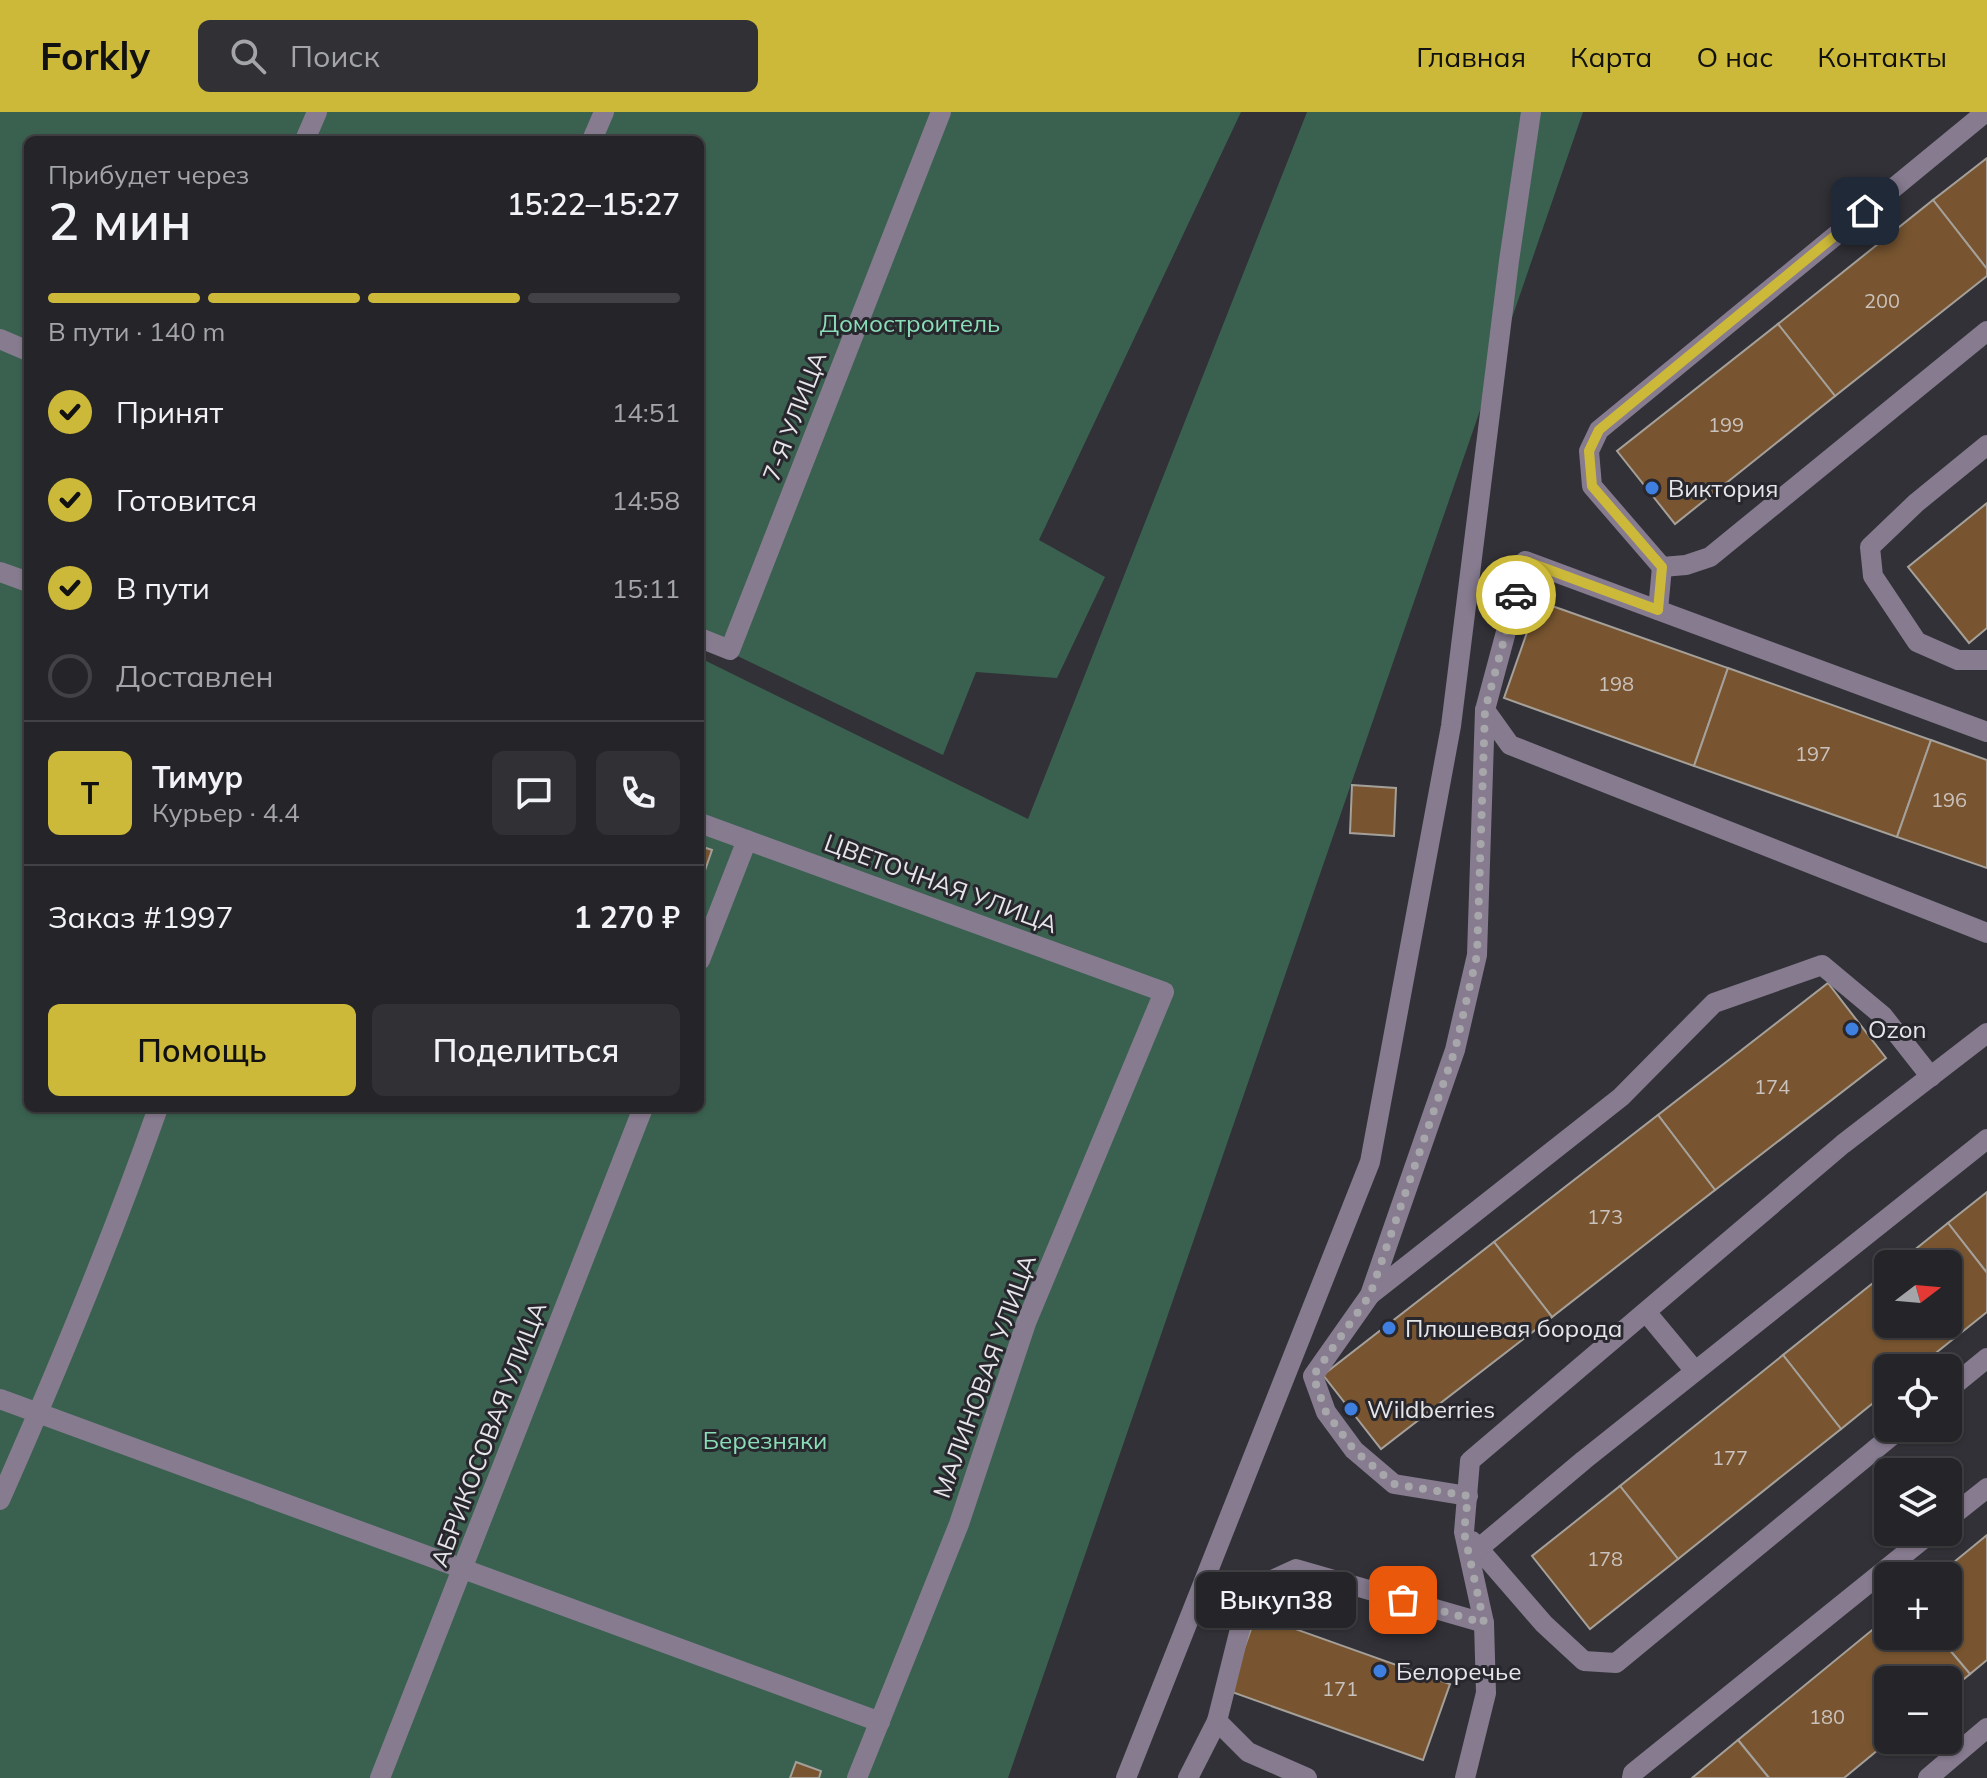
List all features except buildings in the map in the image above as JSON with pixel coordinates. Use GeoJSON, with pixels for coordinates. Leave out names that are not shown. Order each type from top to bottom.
{"type":"FeatureCollection","features":[{"type":"Feature","properties":{"kind":"street"},"geometry":{"type":"LineString","coordinates":[[307,136],[317,112]]}},
{"type":"Feature","properties":{"kind":"street"},"geometry":{"type":"LineString","coordinates":[[594,136],[604,112]]}},
{"type":"Feature","properties":{"kind":"street","name":"7-Я УЛИЦА"},"geometry":{"type":"LineString","coordinates":[[704,640],[730,650],[941,112]]}},
{"type":"Feature","properties":{"kind":"street"},"geometry":{"type":"LineString","coordinates":[[1126,1778],[1370,1162],[1451,726],[1509,261],[1531,112]]}},
{"type":"Feature","properties":{"kind":"street"},"geometry":{"type":"LineString","coordinates":[[1658,610],[1662,567],[1592,486],[1589,451],[1599,430],[1986,112]]}},
{"type":"Feature","properties":{"kind":"street"},"geometry":{"type":"LineString","coordinates":[[1662,567],[1686,565],[1710,557],[1987,331]]}},
{"type":"Feature","properties":{"kind":"street"},"geometry":{"type":"LineString","coordinates":[[0,339],[24,349]]}},
{"type":"Feature","properties":{"kind":"street"},"geometry":{"type":"LineString","coordinates":[[1987,445],[1916,503],[1870,547],[1873,576],[1917,642],[1958,660],[1987,660]]}},
{"type":"Feature","properties":{"kind":"street"},"geometry":{"type":"LineString","coordinates":[[1468,1496],[1394,1484],[1354,1450],[1326,1412],[1313,1376],[1370,1295],[1455,1050],[1477,955],[1485,710],[1525,561],[1987,732]]}},
{"type":"Feature","properties":{"kind":"street"},"geometry":{"type":"LineString","coordinates":[[0,572],[24,581]]}},
{"type":"Feature","properties":{"kind":"street"},"geometry":{"type":"LineString","coordinates":[[1485,710],[1510,745],[1987,933]]}},
{"type":"Feature","properties":{"kind":"street","name":"ЦВЕТОЧНАЯ УЛИЦА"},"geometry":{"type":"LineString","coordinates":[[704,824],[1164,992]]}},
{"type":"Feature","properties":{"kind":"street"},"geometry":{"type":"LineString","coordinates":[[704,950],[747,840]]}},
{"type":"Feature","properties":{"kind":"street"},"geometry":{"type":"LineString","coordinates":[[1370,1295],[1621,1097],[1714,1003],[1822,965],[1883,1016],[1931,1077]]}},
{"type":"Feature","properties":{"kind":"street","name":"МАЛИНОВАЯ УЛИЦА"},"geometry":{"type":"LineString","coordinates":[[857,1778],[959,1524],[1026,1323],[1164,992]]}},
{"type":"Feature","properties":{"kind":"street"},"geometry":{"type":"LineString","coordinates":[[1465,1778],[1486,1693],[1484,1623],[1464,1532],[1470,1461],[1843,1144],[1987,1033]]}},
{"type":"Feature","properties":{"kind":"street"},"geometry":{"type":"LineString","coordinates":[[0,1500],[128,1194],[157,1112]]}},
{"type":"Feature","properties":{"kind":"street","name":"АБРИКОСОВАЯ УЛИЦА"},"geometry":{"type":"LineString","coordinates":[[380,1778],[641,1112]]}},
{"type":"Feature","properties":{"kind":"street"},"geometry":{"type":"LineString","coordinates":[[1478,1549],[1695,1371],[1987,1139]]}},
{"type":"Feature","properties":{"kind":"street"},"geometry":{"type":"LineString","coordinates":[[1646,1312],[1695,1371]]}},
{"type":"Feature","properties":{"kind":"street"},"geometry":{"type":"LineString","coordinates":[[1962,1379],[1987,1358]]}},
{"type":"Feature","properties":{"kind":"street"},"geometry":{"type":"LineString","coordinates":[[0,1399],[880,1722]]}},
{"type":"Feature","properties":{"kind":"street"},"geometry":{"type":"LineString","coordinates":[[1464,1532],[1544,1624],[1584,1661],[1616,1663],[1884,1442]]}},
{"type":"Feature","properties":{"kind":"street"},"geometry":{"type":"LineString","coordinates":[[1962,1508],[1987,1488]]}},
{"type":"Feature","properties":{"kind":"street"},"geometry":{"type":"LineString","coordinates":[[1632,1778],[1633,1773],[1915,1546]]}},
{"type":"Feature","properties":{"kind":"street"},"geometry":{"type":"LineString","coordinates":[[1188,1778],[1217,1721],[1245,1609],[1259,1586],[1296,1569],[1484,1623]]}},
{"type":"Feature","properties":{"kind":"street"},"geometry":{"type":"LineString","coordinates":[[1217,1721],[1248,1752],[1307,1778]]}},
{"type":"Feature","properties":{"kind":"street"},"geometry":{"type":"LineString","coordinates":[[1928,1778],[1987,1728]]}},
{"type":"Feature","properties":{"kind":"green space","name":"Березняки"},"geometry":{"type":"Polygon","coordinates":[[[0,112],[1241,112],[1039,540],[1105,577],[1057,678],[976,672],[943,755],[704,640],[704,136],[24,136],[24,1112],[704,1112],[704,660],[1028,819],[1307,112],[1583,112],[1008,1778],[0,1778],[0,112]]]}},
{"type":"Feature","properties":{"kind":"way so far"},"geometry":{"type":"LineString","coordinates":[[1403,1600],[1484,1623],[1464,1532],[1468,1496],[1394,1484],[1354,1450],[1326,1412],[1313,1376],[1370,1295],[1455,1050],[1477,955],[1485,710],[1516,595]]}},
{"type":"Feature","properties":{"kind":"place","name":"Виктория"},"geometry":{"type":"Point","coordinates":[1652,488]}},
{"type":"Feature","properties":{"kind":"place","name":"Ozon"},"geometry":{"type":"Point","coordinates":[1852,1029]}},
{"type":"Feature","properties":{"kind":"place","name":"Плюшевая борода"},"geometry":{"type":"Point","coordinates":[1389,1328]}},
{"type":"Feature","properties":{"kind":"place","name":"Wildberries"},"geometry":{"type":"Point","coordinates":[1351,1409]}},
{"type":"Feature","properties":{"kind":"place","name":"Выкуп38"},"geometry":{"type":"Point","coordinates":[1403,1600]}},
{"type":"Feature","properties":{"kind":"place","name":"Белоречье"},"geometry":{"type":"Point","coordinates":[1380,1671]}},
{"type":"Feature","properties":{"kind":"route"},"geometry":{"type":"LineString","coordinates":[[1516,595],[1525,561],[1658,610],[1662,567],[1592,486],[1589,451],[1599,430],[1865,211]]}},
{"type":"Feature","properties":{"kind":"park label","name":"Домостроитель"},"geometry":{"type":"Point","coordinates":[910,323]}}]}
